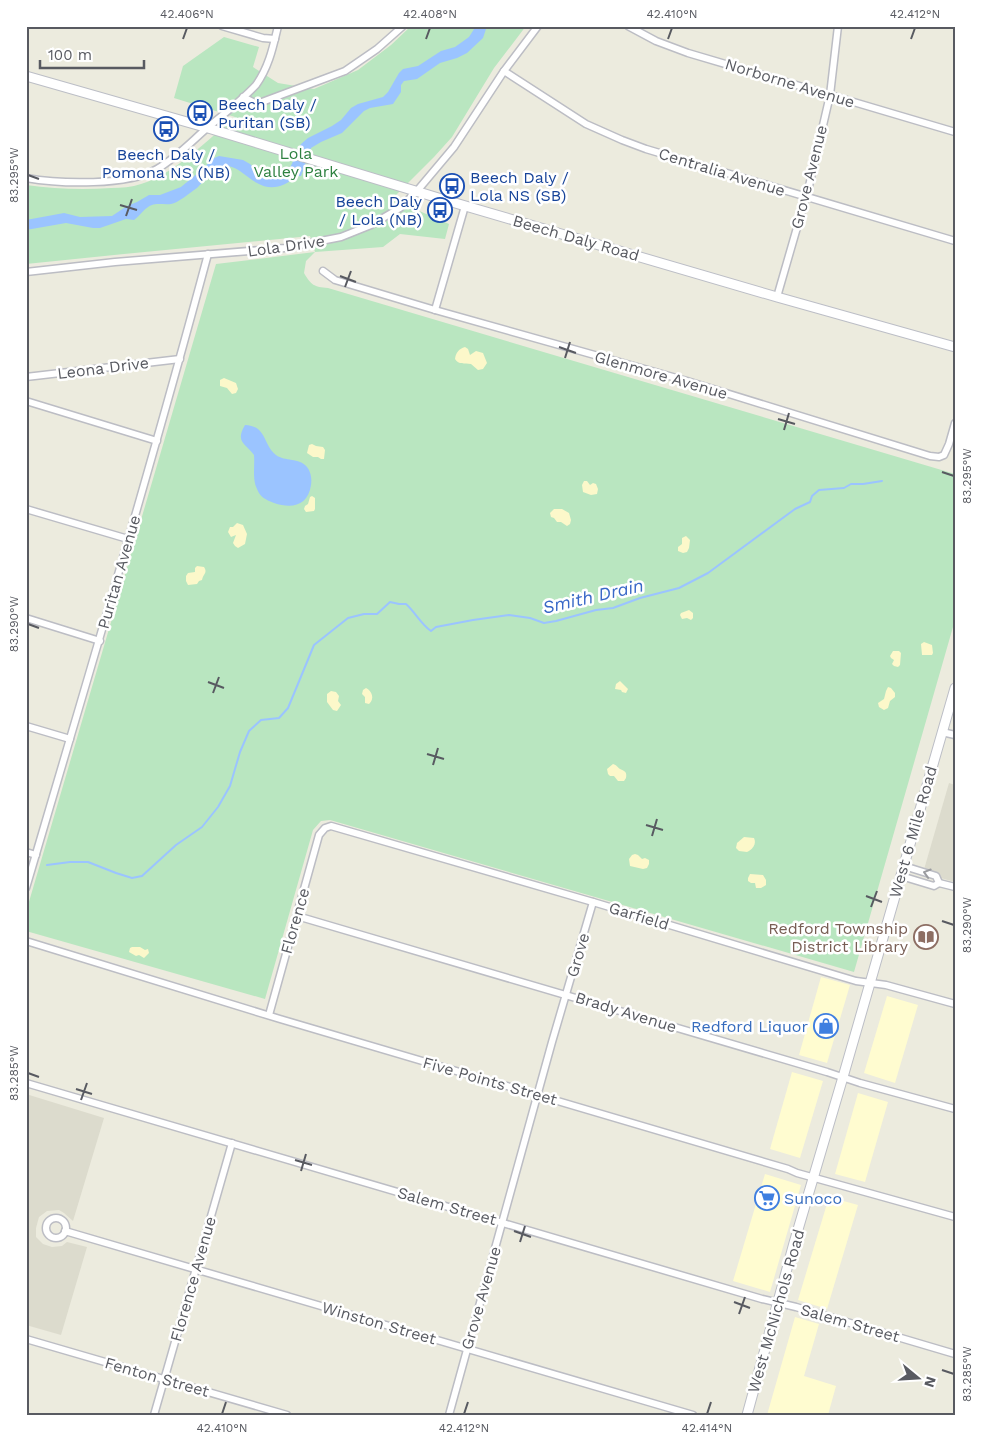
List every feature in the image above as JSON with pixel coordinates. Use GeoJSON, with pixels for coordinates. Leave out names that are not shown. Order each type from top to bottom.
{"type":"FeatureCollection","features":[{"type":"Feature","properties":{"kind":"main road","name":"Beech Daly Road"},"geometry":{"type":"LineString","coordinates":[[26,76],[290,152],[465,206],[955,347]]}},
{"type":"Feature","properties":{"kind":"main road","name":"West 6 Mile Road"},"geometry":{"type":"LineString","coordinates":[[814,1178],[955,688]]}},
{"type":"Feature","properties":{"kind":"main road","name":"West McNichols Road"},"geometry":{"type":"LineString","coordinates":[[747,1415],[814,1178]]}},
{"type":"Feature","properties":{"kind":"street"},"geometry":{"type":"LineString","coordinates":[[222,26],[262,38],[275,39]]}},
{"type":"Feature","properties":{"kind":"street"},"geometry":{"type":"LineString","coordinates":[[26,178],[72,182],[120,180],[148,173],[172,159],[256,85],[269,60],[278,26]]}},
{"type":"Feature","properties":{"kind":"street"},"geometry":{"type":"LineString","coordinates":[[243,97],[255,103],[262,102],[345,71],[377,49],[402,26]]}},
{"type":"Feature","properties":{"kind":"street","name":"Lola Drive"},"geometry":{"type":"LineString","coordinates":[[26,272],[285,248],[340,237],[372,225],[400,208],[417,191],[458,142],[504,71],[538,26]]}},
{"type":"Feature","properties":{"kind":"street","name":"Norborne Avenue"},"geometry":{"type":"LineString","coordinates":[[628,26],[656,41],[676,48],[955,132]]}},
{"type":"Feature","properties":{"kind":"street","name":"Grove Avenue"},"geometry":{"type":"LineString","coordinates":[[777,297],[806,197],[830,95],[838,26]]}},
{"type":"Feature","properties":{"kind":"street","name":"Centralia Avenue"},"geometry":{"type":"LineString","coordinates":[[504,71],[586,124],[622,140],[646,149],[955,241]]}},
{"type":"Feature","properties":{"kind":"street"},"geometry":{"type":"LineString","coordinates":[[435,310],[465,206]]}},
{"type":"Feature","properties":{"kind":"street","name":"Puritan Avenue"},"geometry":{"type":"LineString","coordinates":[[26,888],[100,641],[208,254]]}},
{"type":"Feature","properties":{"kind":"street","name":"Glenmore Avenue"},"geometry":{"type":"LineString","coordinates":[[323,271],[335,280],[687,381],[930,456],[938,457],[944,455],[955,423]]}},
{"type":"Feature","properties":{"kind":"street","name":"Leona Drive"},"geometry":{"type":"LineString","coordinates":[[26,377],[180,359]]}},
{"type":"Feature","properties":{"kind":"street"},"geometry":{"type":"LineString","coordinates":[[26,401],[157,441]]}},
{"type":"Feature","properties":{"kind":"street"},"geometry":{"type":"LineString","coordinates":[[26,509],[128,539]]}},
{"type":"Feature","properties":{"kind":"street"},"geometry":{"type":"LineString","coordinates":[[26,618],[100,641]]}},
{"type":"Feature","properties":{"kind":"street"},"geometry":{"type":"LineString","coordinates":[[26,726],[70,739]]}},
{"type":"Feature","properties":{"kind":"street"},"geometry":{"type":"LineString","coordinates":[[942,732],[955,735]]}},
{"type":"Feature","properties":{"kind":"street","name":"Garfield"},"geometry":{"type":"LineString","coordinates":[[325,828],[336,826],[856,980],[886,985],[955,1004]]}},
{"type":"Feature","properties":{"kind":"street","name":"Florence"},"geometry":{"type":"LineString","coordinates":[[269,1015],[319,835],[325,828]]}},
{"type":"Feature","properties":{"kind":"street"},"geometry":{"type":"LineString","coordinates":[[26,852],[36,856]]}},
{"type":"Feature","properties":{"kind":"street"},"geometry":{"type":"LineString","coordinates":[[904,866],[936,876],[939,883]]}},
{"type":"Feature","properties":{"kind":"street"},"geometry":{"type":"LineString","coordinates":[[901,876],[934,886],[939,883],[955,887]]}},
{"type":"Feature","properties":{"kind":"street","name":"Grove"},"geometry":{"type":"LineString","coordinates":[[538,1095],[593,902]]}},
{"type":"Feature","properties":{"kind":"street","name":"Brady Avenue"},"geometry":{"type":"LineString","coordinates":[[297,916],[955,1109]]}},
{"type":"Feature","properties":{"kind":"street","name":"Five Points Street"},"geometry":{"type":"LineString","coordinates":[[26,941],[788,1169],[797,1174],[955,1218]]}},
{"type":"Feature","properties":{"kind":"street","name":"Salem Street"},"geometry":{"type":"LineString","coordinates":[[26,1083],[955,1354]]}},
{"type":"Feature","properties":{"kind":"street","name":"Grove Avenue"},"geometry":{"type":"LineString","coordinates":[[449,1415],[538,1095]]}},
{"type":"Feature","properties":{"kind":"street","name":"Florence Avenue"},"geometry":{"type":"LineString","coordinates":[[154,1415],[232,1143]]}},
{"type":"Feature","properties":{"kind":"street","name":"Winston Street"},"geometry":{"type":"LineString","coordinates":[[65,1231],[692,1415]]}},
{"type":"Feature","properties":{"kind":"street","name":"Fenton Street"},"geometry":{"type":"LineString","coordinates":[[26,1339],[287,1415]]}},
{"type":"Feature","properties":{"kind":"shaded area"},"geometry":{"type":"Polygon","coordinates":[[[949,783],[955,785],[955,882],[923,873],[949,783]]]}},
{"type":"Feature","properties":{"kind":"shaded area"},"geometry":{"type":"Polygon","coordinates":[[[821,977],[850,985],[827,1063],[799,1055],[821,977]]]}},
{"type":"Feature","properties":{"kind":"shaded area"},"geometry":{"type":"Polygon","coordinates":[[[887,996],[918,1005],[895,1083],[864,1073],[887,996]]]}},
{"type":"Feature","properties":{"kind":"shaded area"},"geometry":{"type":"Polygon","coordinates":[[[792,1072],[823,1081],[800,1158],[770,1149],[792,1072]]]}},
{"type":"Feature","properties":{"kind":"shaded area"},"geometry":{"type":"Polygon","coordinates":[[[858,1093],[888,1102],[865,1182],[835,1174],[858,1093]]]}},
{"type":"Feature","properties":{"kind":"shaded area"},"geometry":{"type":"Polygon","coordinates":[[[26,1094],[104,1118],[73,1221],[59,1210],[47,1211],[39,1217],[36,1228],[36,1237],[43,1244],[52,1247],[62,1246],[67,1242],[87,1247],[61,1335],[26,1325],[26,1094]]]}},
{"type":"Feature","properties":{"kind":"shaded area"},"geometry":{"type":"Polygon","coordinates":[[[765,1174],[801,1185],[770,1292],[733,1281],[765,1174]]]}},
{"type":"Feature","properties":{"kind":"shaded area"},"geometry":{"type":"Polygon","coordinates":[[[829,1197],[858,1205],[827,1309],[798,1300],[829,1197]]]}},
{"type":"Feature","properties":{"kind":"shaded area"},"geometry":{"type":"Polygon","coordinates":[[[795,1317],[819,1324],[804,1376],[836,1386],[828,1415],[767,1415],[795,1317]]]}},
{"type":"Feature","properties":{"kind":"green space","name":"Lola Valley Park"},"geometry":{"type":"Polygon","coordinates":[[[411,26],[526,26],[494,68],[452,137],[392,199],[449,224],[445,239],[400,234],[383,247],[315,252],[310,236],[26,264],[26,185],[79,189],[126,187],[138,185],[166,173],[203,145],[235,117],[174,98],[183,66],[224,37],[259,47],[253,67],[278,83],[314,89],[358,70],[391,45],[411,26]]]}},
{"type":"Feature","properties":{"kind":"green space"},"geometry":{"type":"Polygon","coordinates":[[[315,252],[306,261],[304,273],[311,283],[316,286],[955,474],[955,620],[854,972],[330,820],[321,821],[313,830],[265,999],[26,931],[26,912],[216,264],[315,252]]]}},
{"type":"Feature","properties":{"kind":"sand"},"geometry":{"type":"Polygon","coordinates":[[[465,347],[470,355],[476,351],[483,353],[487,363],[483,369],[478,370],[471,364],[458,362],[455,359],[459,350],[465,347]]]}},
{"type":"Feature","properties":{"kind":"sand"},"geometry":{"type":"Polygon","coordinates":[[[224,378],[236,383],[238,389],[236,393],[232,394],[227,388],[220,386],[220,380],[224,378]]]}},
{"type":"Feature","properties":{"kind":"sand"},"geometry":{"type":"Polygon","coordinates":[[[309,445],[323,447],[325,450],[324,459],[313,457],[307,453],[309,445]]]}},
{"type":"Feature","properties":{"kind":"sand"},"geometry":{"type":"Polygon","coordinates":[[[584,481],[587,481],[590,485],[596,484],[597,494],[591,495],[583,492],[582,485],[584,481]]]}},
{"type":"Feature","properties":{"kind":"sand"},"geometry":{"type":"Polygon","coordinates":[[[312,496],[315,498],[315,509],[314,511],[306,512],[305,506],[312,496]]]}},
{"type":"Feature","properties":{"kind":"sand"},"geometry":{"type":"Polygon","coordinates":[[[554,509],[562,509],[569,513],[570,524],[567,526],[551,517],[550,513],[554,509]]]}},
{"type":"Feature","properties":{"kind":"sand"},"geometry":{"type":"Polygon","coordinates":[[[237,523],[243,525],[247,534],[245,544],[238,548],[233,543],[236,535],[231,537],[228,532],[230,527],[237,523]]]}},
{"type":"Feature","properties":{"kind":"sand"},"geometry":{"type":"Polygon","coordinates":[[[686,536],[690,540],[689,548],[687,552],[683,553],[678,551],[678,547],[682,544],[682,538],[686,536]]]}},
{"type":"Feature","properties":{"kind":"sand"},"geometry":{"type":"Polygon","coordinates":[[[197,566],[204,567],[205,569],[202,580],[197,584],[188,585],[186,576],[188,573],[195,572],[197,566]]]}},
{"type":"Feature","properties":{"kind":"sand"},"geometry":{"type":"Polygon","coordinates":[[[689,610],[693,613],[693,618],[691,620],[687,618],[682,619],[681,613],[689,610]]]}},
{"type":"Feature","properties":{"kind":"sand"},"geometry":{"type":"Polygon","coordinates":[[[924,642],[932,645],[932,655],[922,655],[921,644],[924,642]]]}},
{"type":"Feature","properties":{"kind":"sand"},"geometry":{"type":"Polygon","coordinates":[[[893,651],[901,653],[900,665],[898,667],[892,664],[894,660],[890,656],[893,651]]]}},
{"type":"Feature","properties":{"kind":"sand"},"geometry":{"type":"Polygon","coordinates":[[[620,681],[628,689],[626,693],[615,689],[616,684],[620,681]]]}},
{"type":"Feature","properties":{"kind":"sand"},"geometry":{"type":"Polygon","coordinates":[[[888,687],[895,693],[895,697],[890,701],[888,708],[884,710],[879,707],[878,703],[884,699],[888,687]]]}},
{"type":"Feature","properties":{"kind":"sand"},"geometry":{"type":"Polygon","coordinates":[[[366,688],[372,695],[372,700],[369,704],[365,703],[365,697],[362,694],[366,688]]]}},
{"type":"Feature","properties":{"kind":"sand"},"geometry":{"type":"Polygon","coordinates":[[[331,691],[336,692],[339,696],[338,701],[341,705],[337,711],[333,710],[327,702],[327,694],[331,691]]]}},
{"type":"Feature","properties":{"kind":"sand"},"geometry":{"type":"Polygon","coordinates":[[[613,764],[625,772],[626,778],[624,781],[618,781],[614,776],[608,774],[607,769],[613,764]]]}},
{"type":"Feature","properties":{"kind":"sand"},"geometry":{"type":"Polygon","coordinates":[[[744,837],[754,838],[755,840],[754,846],[747,852],[739,851],[736,848],[737,843],[744,837]]]}},
{"type":"Feature","properties":{"kind":"sand"},"geometry":{"type":"Polygon","coordinates":[[[635,854],[642,859],[649,860],[647,868],[630,866],[629,859],[635,854]]]}},
{"type":"Feature","properties":{"kind":"sand"},"geometry":{"type":"Polygon","coordinates":[[[750,874],[763,875],[766,885],[756,888],[755,883],[748,881],[750,874]]]}},
{"type":"Feature","properties":{"kind":"sand"},"geometry":{"type":"Polygon","coordinates":[[[132,947],[148,949],[149,953],[144,958],[139,955],[136,956],[129,952],[132,947]]]}},
{"type":"Feature","properties":{"kind":"water"},"geometry":{"type":"Polygon","coordinates":[[[476,26],[487,26],[483,38],[467,53],[440,63],[417,79],[404,81],[401,85],[401,92],[393,104],[370,108],[364,111],[342,133],[311,148],[301,176],[295,176],[287,183],[278,187],[267,187],[253,181],[235,168],[222,166],[210,173],[197,188],[181,200],[171,204],[149,206],[134,220],[126,219],[100,228],[66,223],[26,230],[26,220],[64,213],[80,217],[112,216],[149,195],[160,195],[181,187],[212,159],[219,156],[243,160],[260,173],[277,177],[289,170],[301,144],[308,138],[341,120],[351,108],[358,104],[383,97],[403,69],[418,66],[441,51],[455,47],[469,37],[476,26]]]}},
{"type":"Feature","properties":{"kind":"water"},"geometry":{"type":"Polygon","coordinates":[[[245,425],[252,426],[261,432],[276,455],[300,462],[307,467],[311,476],[311,485],[303,502],[287,506],[281,505],[268,501],[260,494],[255,481],[254,455],[241,439],[245,425]]]}},
{"type":"Feature","properties":{"kind":"waterway","name":"Smith Drain"},"geometry":{"type":"LineString","coordinates":[[47,865],[88,862],[132,878],[142,876],[176,845],[202,827],[218,807],[230,786],[240,752],[249,731],[261,720],[279,718],[288,708],[314,645],[348,618],[364,614],[377,614],[390,602],[406,604],[431,631],[436,627],[509,615],[530,618],[544,623],[596,610],[613,608],[640,598],[679,588],[708,573],[795,509],[810,502],[812,496],[819,490],[844,488],[851,484],[882,481]]}},
{"type":"Feature","properties":{"kind":"place","name":"Beech Daly / Puritan (SB)"},"geometry":{"type":"Point","coordinates":[200,113]}},
{"type":"Feature","properties":{"kind":"place","name":"Beech Daly / Pomona NS (NB)"},"geometry":{"type":"Point","coordinates":[166,129]}},
{"type":"Feature","properties":{"kind":"place","name":"Beech Daly / Lola NS (SB)"},"geometry":{"type":"Point","coordinates":[452,186]}},
{"type":"Feature","properties":{"kind":"place","name":"Beech Daly / Lola (NB)"},"geometry":{"type":"Point","coordinates":[440,210]}},
{"type":"Feature","properties":{"kind":"place","name":"Redford Township District Library"},"geometry":{"type":"Point","coordinates":[926,937]}},
{"type":"Feature","properties":{"kind":"place","name":"Redford Liquor"},"geometry":{"type":"Point","coordinates":[826,1026]}},
{"type":"Feature","properties":{"kind":"place","name":"Sunoco"},"geometry":{"type":"Point","coordinates":[767,1198]}}]}
